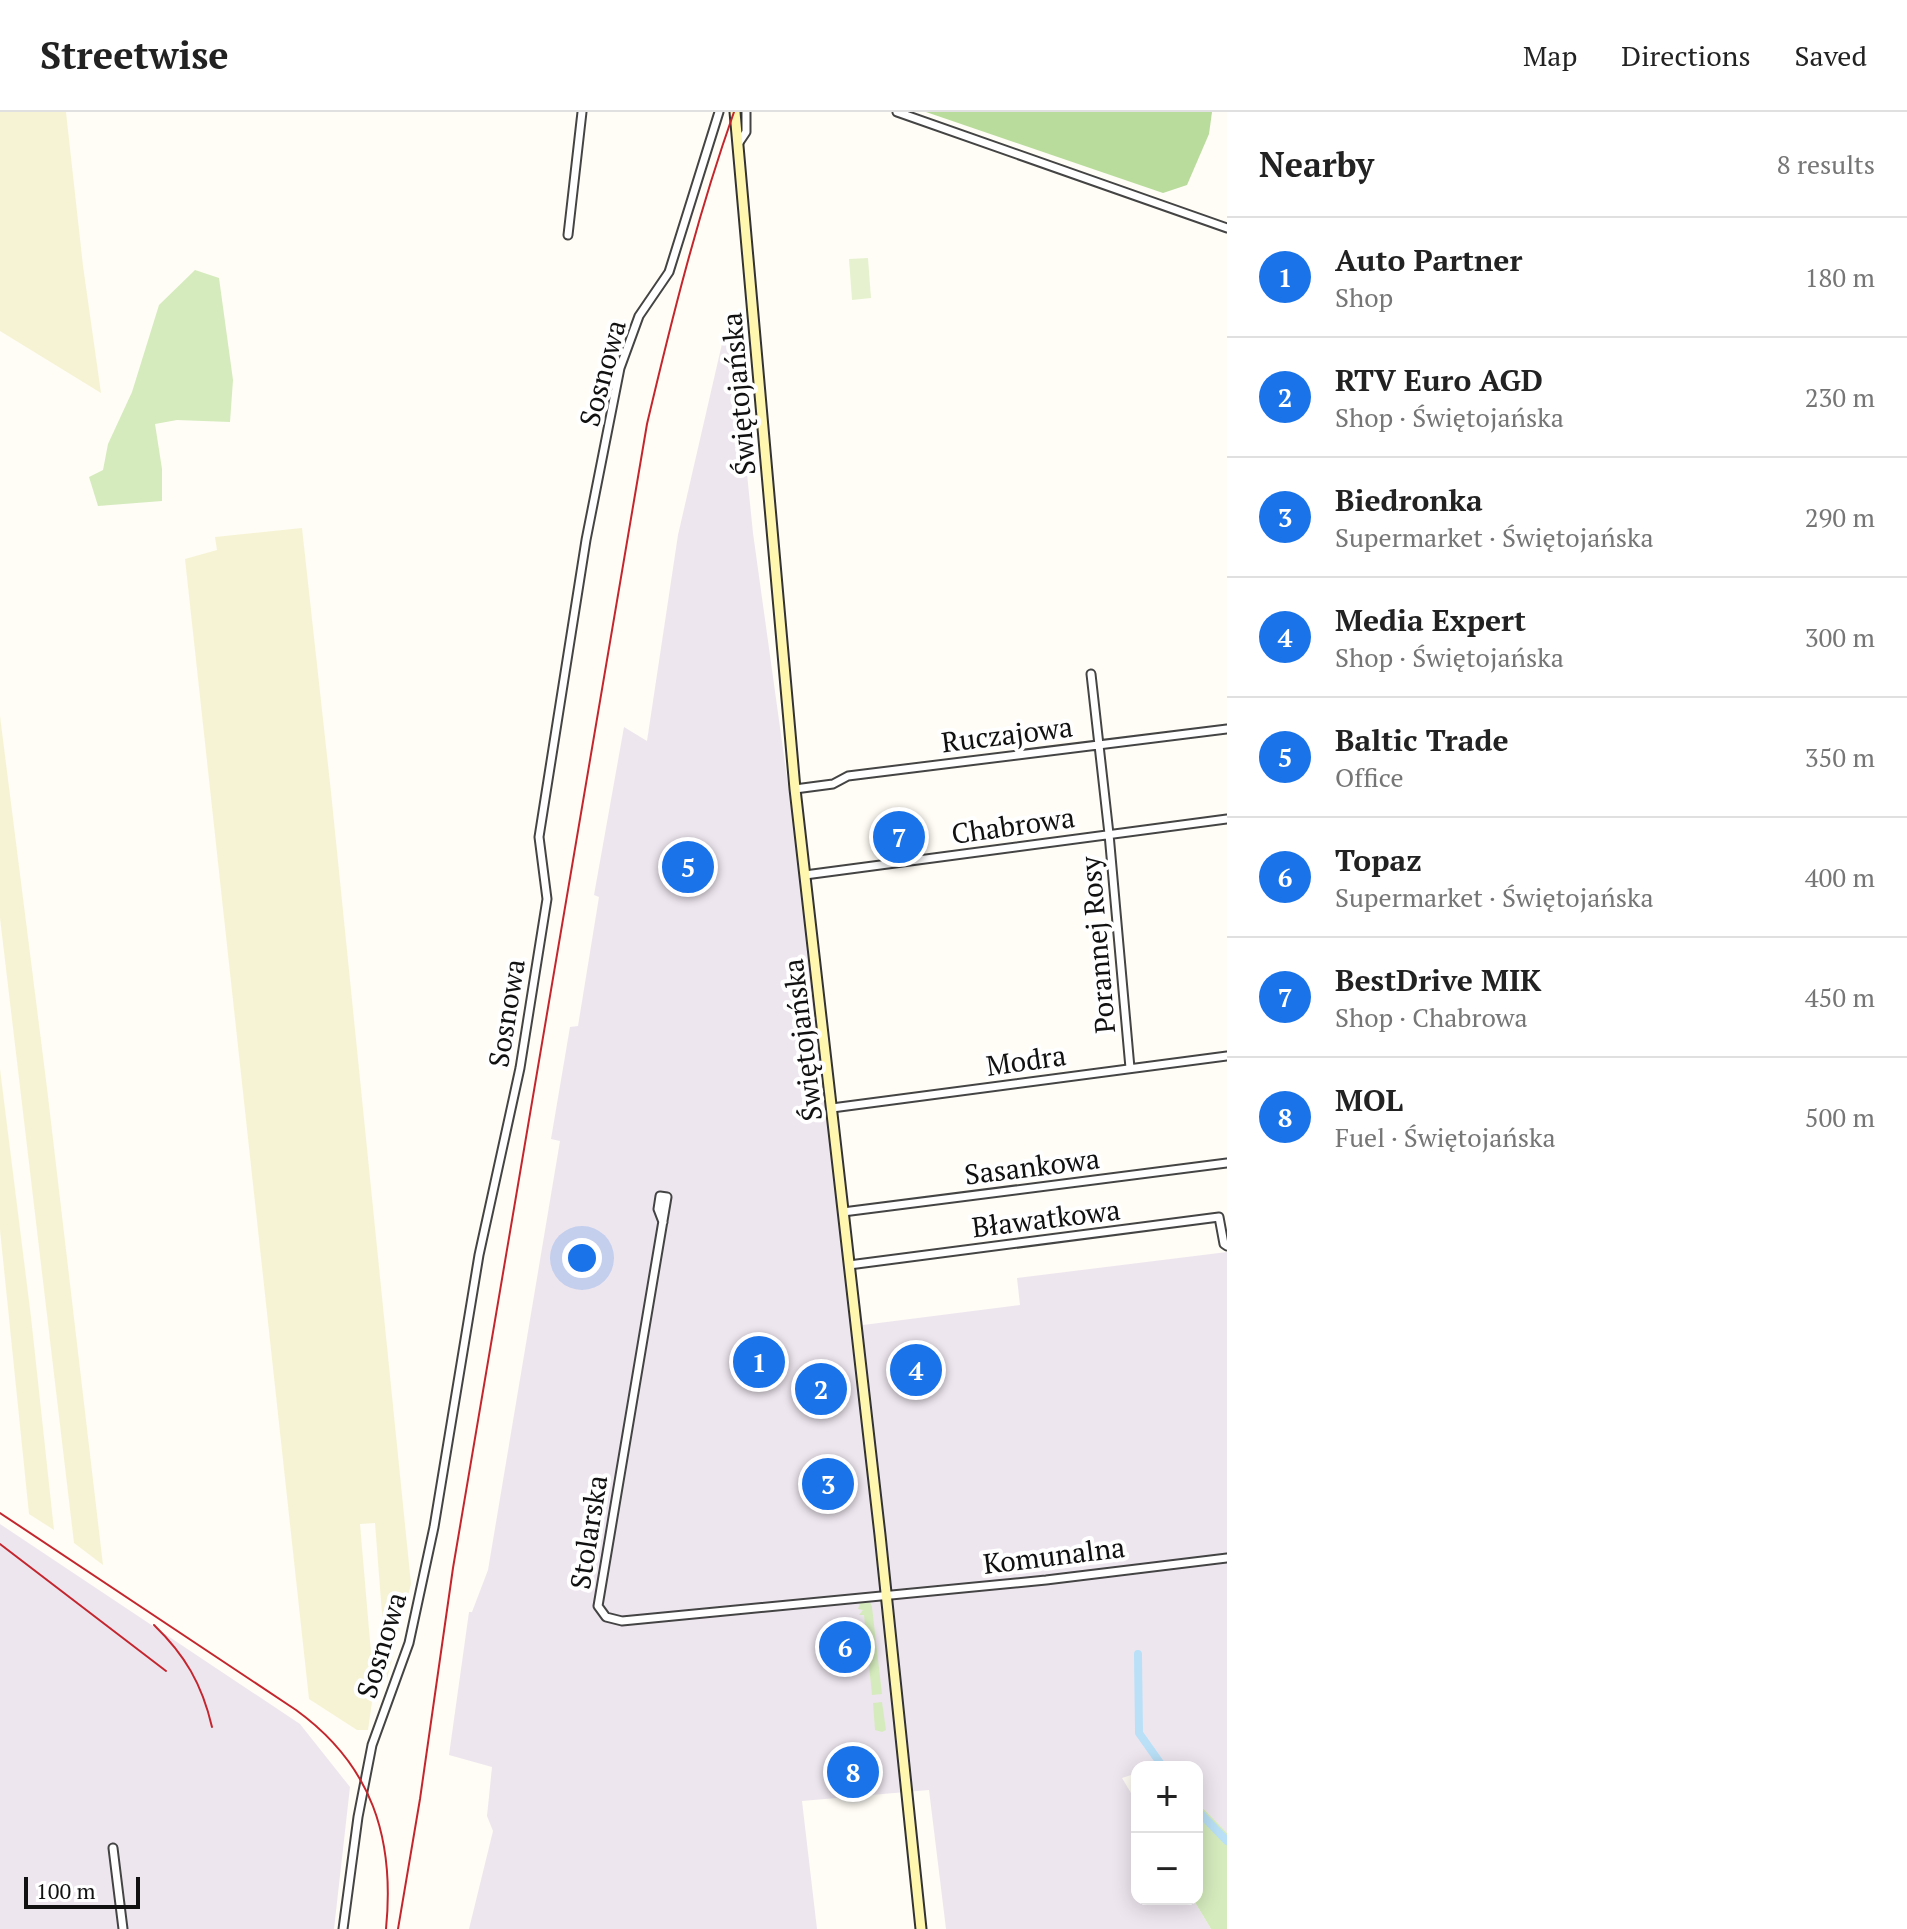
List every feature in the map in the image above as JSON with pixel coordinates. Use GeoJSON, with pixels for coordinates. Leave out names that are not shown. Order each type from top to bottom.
{"type":"FeatureCollection","features":[{"type":"Feature","properties":{"kind":"street"},"geometry":{"type":"LineString","coordinates":[[568,235],[582,112]]}},
{"type":"Feature","properties":{"kind":"street","name":"Sosnowa"},"geometry":{"type":"LineString","coordinates":[[343,1929],[358,1817],[372,1745],[409,1643],[434,1527],[479,1255],[520,1068],[547,899],[539,837],[586,540],[620,368],[639,316],[669,272],[719,112]]}},
{"type":"Feature","properties":{"kind":"street","name":"Świętojańska"},"geometry":{"type":"LineString","coordinates":[[735,112],[795,789],[921,1929]]}},
{"type":"Feature","properties":{"kind":"street","name":"Świętojańska"},"geometry":{"type":"LineString","coordinates":[[738,144],[746,132],[746,112]]}},
{"type":"Feature","properties":{"kind":"street"},"geometry":{"type":"LineString","coordinates":[[897,112],[1227,228]]}},
{"type":"Feature","properties":{"kind":"street","name":"Porannej Rosy"},"geometry":{"type":"LineString","coordinates":[[1091,674],[1130,1068]]}},
{"type":"Feature","properties":{"kind":"street","name":"Ruczajowa"},"geometry":{"type":"LineString","coordinates":[[795,789],[833,784],[848,776],[1227,729]]}},
{"type":"Feature","properties":{"kind":"street","name":"Chabrowa"},"geometry":{"type":"LineString","coordinates":[[805,875],[1227,819]]}},
{"type":"Feature","properties":{"kind":"street","name":"Modra"},"geometry":{"type":"LineString","coordinates":[[832,1108],[1227,1056]]}},
{"type":"Feature","properties":{"kind":"street","name":"Sasankowa"},"geometry":{"type":"LineString","coordinates":[[843,1212],[1227,1163]]}},
{"type":"Feature","properties":{"kind":"street","name":"Bławatkowa"},"geometry":{"type":"LineString","coordinates":[[849,1265],[1219,1217],[1227,1246]]}},
{"type":"Feature","properties":{"kind":"street","name":"Stolarska"},"geometry":{"type":"LineString","coordinates":[[663,1222],[598,1606],[606,1617],[622,1621],[886,1596]]}},
{"type":"Feature","properties":{"kind":"street","name":"Komunalna"},"geometry":{"type":"LineString","coordinates":[[886,1596],[1227,1558]]}},
{"type":"Feature","properties":{"kind":"street"},"geometry":{"type":"LineString","coordinates":[[113,1848],[123,1929]]}},
{"type":"Feature","properties":{"kind":"shaded area"},"geometry":{"type":"Polygon","coordinates":[[[0,112],[66,112],[101,393],[0,331],[0,112]]]}},
{"type":"Feature","properties":{"kind":"shaded area"},"geometry":{"type":"Polygon","coordinates":[[[724,335],[733,335],[753,533],[863,1325],[1020,1305],[1017,1278],[1227,1252],[1227,1833],[1203,1808],[1203,1761],[1131,1761],[1131,1775],[1122,1778],[1131,1793],[1131,1905],[1197,1905],[1211,1929],[946,1929],[929,1790],[802,1801],[817,1929],[469,1929],[493,1831],[487,1816],[492,1767],[449,1755],[469,1612],[472,1612],[488,1570],[560,1141],[551,1139],[570,1027],[578,1026],[599,897],[594,895],[624,727],[647,741],[678,535],[724,335]]]}},
{"type":"Feature","properties":{"kind":"shaded area"},"geometry":{"type":"Polygon","coordinates":[[[302,528],[411,1584],[387,1679],[375,1523],[360,1524],[374,1688],[368,1730],[357,1730],[309,1699],[185,559],[217,550],[215,537],[302,528]]]}},
{"type":"Feature","properties":{"kind":"shaded area"},"geometry":{"type":"Polygon","coordinates":[[[0,716],[103,1565],[74,1543],[0,918],[0,716]]]}},
{"type":"Feature","properties":{"kind":"shaded area"},"geometry":{"type":"Polygon","coordinates":[[[0,1069],[54,1530],[29,1514],[0,1230],[0,1069]]]}},
{"type":"Feature","properties":{"kind":"shaded area"},"geometry":{"type":"Polygon","coordinates":[[[0,1524],[300,1724],[350,1787],[334,1929],[0,1929],[0,1524]]]}},
{"type":"Feature","properties":{"kind":"green space"},"geometry":{"type":"Polygon","coordinates":[[[926,112],[1212,112],[1209,134],[1187,185],[1163,193],[926,112]]]}},
{"type":"Feature","properties":{"kind":"green space"},"geometry":{"type":"Polygon","coordinates":[[[868,258],[871,298],[852,300],[849,259],[868,258]]]}},
{"type":"Feature","properties":{"kind":"green space"},"geometry":{"type":"Polygon","coordinates":[[[195,270],[219,278],[233,380],[230,422],[177,420],[155,424],[162,469],[162,501],[98,506],[89,477],[103,470],[108,444],[132,392],[159,305],[195,270]]]}},
{"type":"Feature","properties":{"kind":"green space"},"geometry":{"type":"Polygon","coordinates":[[[870,1602],[882,1694],[872,1695],[864,1615],[859,1615],[863,1610],[858,1609],[860,1603],[870,1602]]]}},
{"type":"Feature","properties":{"kind":"green space"},"geometry":{"type":"Polygon","coordinates":[[[882,1702],[886,1730],[882,1732],[875,1730],[873,1703],[882,1702]]]}},
{"type":"Feature","properties":{"kind":"green space"},"geometry":{"type":"Polygon","coordinates":[[[1203,1808],[1227,1833],[1227,1929],[1211,1929],[1197,1905],[1203,1905],[1203,1808]]]}},
{"type":"Feature","properties":{"kind":"waterway"},"geometry":{"type":"LineString","coordinates":[[1138,1654],[1139,1733],[1159,1761]]}},
{"type":"Feature","properties":{"kind":"waterway"},"geometry":{"type":"LineString","coordinates":[[1203,1816],[1227,1841]]}},
{"type":"Feature","properties":{"kind":"railway"},"geometry":{"type":"LineString","coordinates":[[398,1929],[453,1568],[647,424],[686,266],[734,112]]}},
{"type":"Feature","properties":{"kind":"railway"},"geometry":{"type":"LineString","coordinates":[[0,1513],[296,1710],[322,1731],[360,1779],[373,1806],[382,1834],[386,1864],[386,1929]]}},
{"type":"Feature","properties":{"kind":"railway"},"geometry":{"type":"LineString","coordinates":[[0,1544],[166,1671]]}},
{"type":"Feature","properties":{"kind":"railway"},"geometry":{"type":"LineString","coordinates":[[154,1625],[191,1671],[212,1727]]}},
{"type":"Feature","properties":{"kind":"place","name":"BestDrive MIK"},"geometry":{"type":"Point","coordinates":[899,837]}},
{"type":"Feature","properties":{"kind":"place","name":"Baltic Trade"},"geometry":{"type":"Point","coordinates":[688,867]}},
{"type":"Feature","properties":{"kind":"place","name":"Auto Partner"},"geometry":{"type":"Point","coordinates":[759,1362]}},
{"type":"Feature","properties":{"kind":"place","name":"Media Expert"},"geometry":{"type":"Point","coordinates":[916,1370]}},
{"type":"Feature","properties":{"kind":"place","name":"RTV Euro AGD"},"geometry":{"type":"Point","coordinates":[821,1389]}},
{"type":"Feature","properties":{"kind":"place","name":"Biedronka"},"geometry":{"type":"Point","coordinates":[828,1484]}},
{"type":"Feature","properties":{"kind":"place","name":"Topaz"},"geometry":{"type":"Point","coordinates":[845,1647]}},
{"type":"Feature","properties":{"kind":"place","name":"MOL"},"geometry":{"type":"Point","coordinates":[853,1772]}}]}
